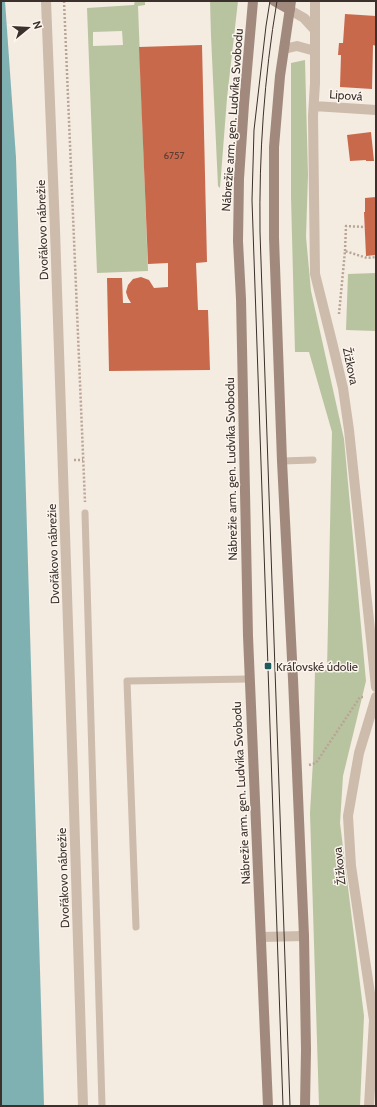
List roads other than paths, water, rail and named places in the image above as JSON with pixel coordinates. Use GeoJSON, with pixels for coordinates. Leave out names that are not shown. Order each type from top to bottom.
{"type":"FeatureCollection","features":[{"type":"Feature","properties":{"kind":"main road","name":"Nábrežie arm. gen. Ludvíka Svobodu"},"geometry":{"type":"LineString","coordinates":[[253,1],[244,104],[238,241],[249,679],[268,1106]]}},
{"type":"Feature","properties":{"kind":"main road"},"geometry":{"type":"LineString","coordinates":[[274,1],[290,5],[280,76],[274,147],[274,238],[282,461],[304,936],[306,1050],[305,1106]]}},
{"type":"Feature","properties":{"kind":"street","name":"Dvořákovo nábrežie"},"geometry":{"type":"LineString","coordinates":[[46,1],[55,208],[83,1106]]}},
{"type":"Feature","properties":{"kind":"street","name":"Žižkova"},"geometry":{"type":"LineString","coordinates":[[315,1],[313,116],[315,274],[341,381],[348,423],[376,687]]}},
{"type":"Feature","properties":{"kind":"street"},"geometry":{"type":"LineString","coordinates":[[290,5],[315,30]]}},
{"type":"Feature","properties":{"kind":"street"},"geometry":{"type":"LineString","coordinates":[[284,49],[297,46],[314,50]]}},
{"type":"Feature","properties":{"kind":"street","name":"Lipová"},"geometry":{"type":"LineString","coordinates":[[314,106],[376,110]]}},
{"type":"Feature","properties":{"kind":"street","name":"Žižkova"},"geometry":{"type":"LineString","coordinates":[[369,1106],[374,1020],[351,866],[348,816],[359,753],[376,697]]}},
{"type":"Feature","properties":{"kind":"street"},"geometry":{"type":"LineString","coordinates":[[261,937],[304,936]]}},
{"type":"Feature","properties":{"kind":"lane"},"geometry":{"type":"LineString","coordinates":[[282,461],[313,460]]}},
{"type":"Feature","properties":{"kind":"lane"},"geometry":{"type":"LineString","coordinates":[[85,513],[102,1106]]}},
{"type":"Feature","properties":{"kind":"lane"},"geometry":{"type":"LineString","coordinates":[[136,927],[127,681],[249,679]]}},
{"type":"Feature","properties":{"kind":"water"},"geometry":{"type":"Polygon","coordinates":[[[1,1],[5,1],[16,158],[44,1106],[1,1106],[1,1]]]}},
{"type":"Feature","properties":{"kind":"tram line"},"geometry":{"type":"LineString","coordinates":[[270,1],[254,130],[252,200],[283,1106]]}},
{"type":"Feature","properties":{"kind":"tram line"},"geometry":{"type":"LineString","coordinates":[[277,1],[272,30],[263,116],[260,174],[260,232],[290,1106]]}},
{"type":"Feature","properties":{"kind":"place","name":"Kráľovské údolie"},"geometry":{"type":"Point","coordinates":[268,666]}}]}
